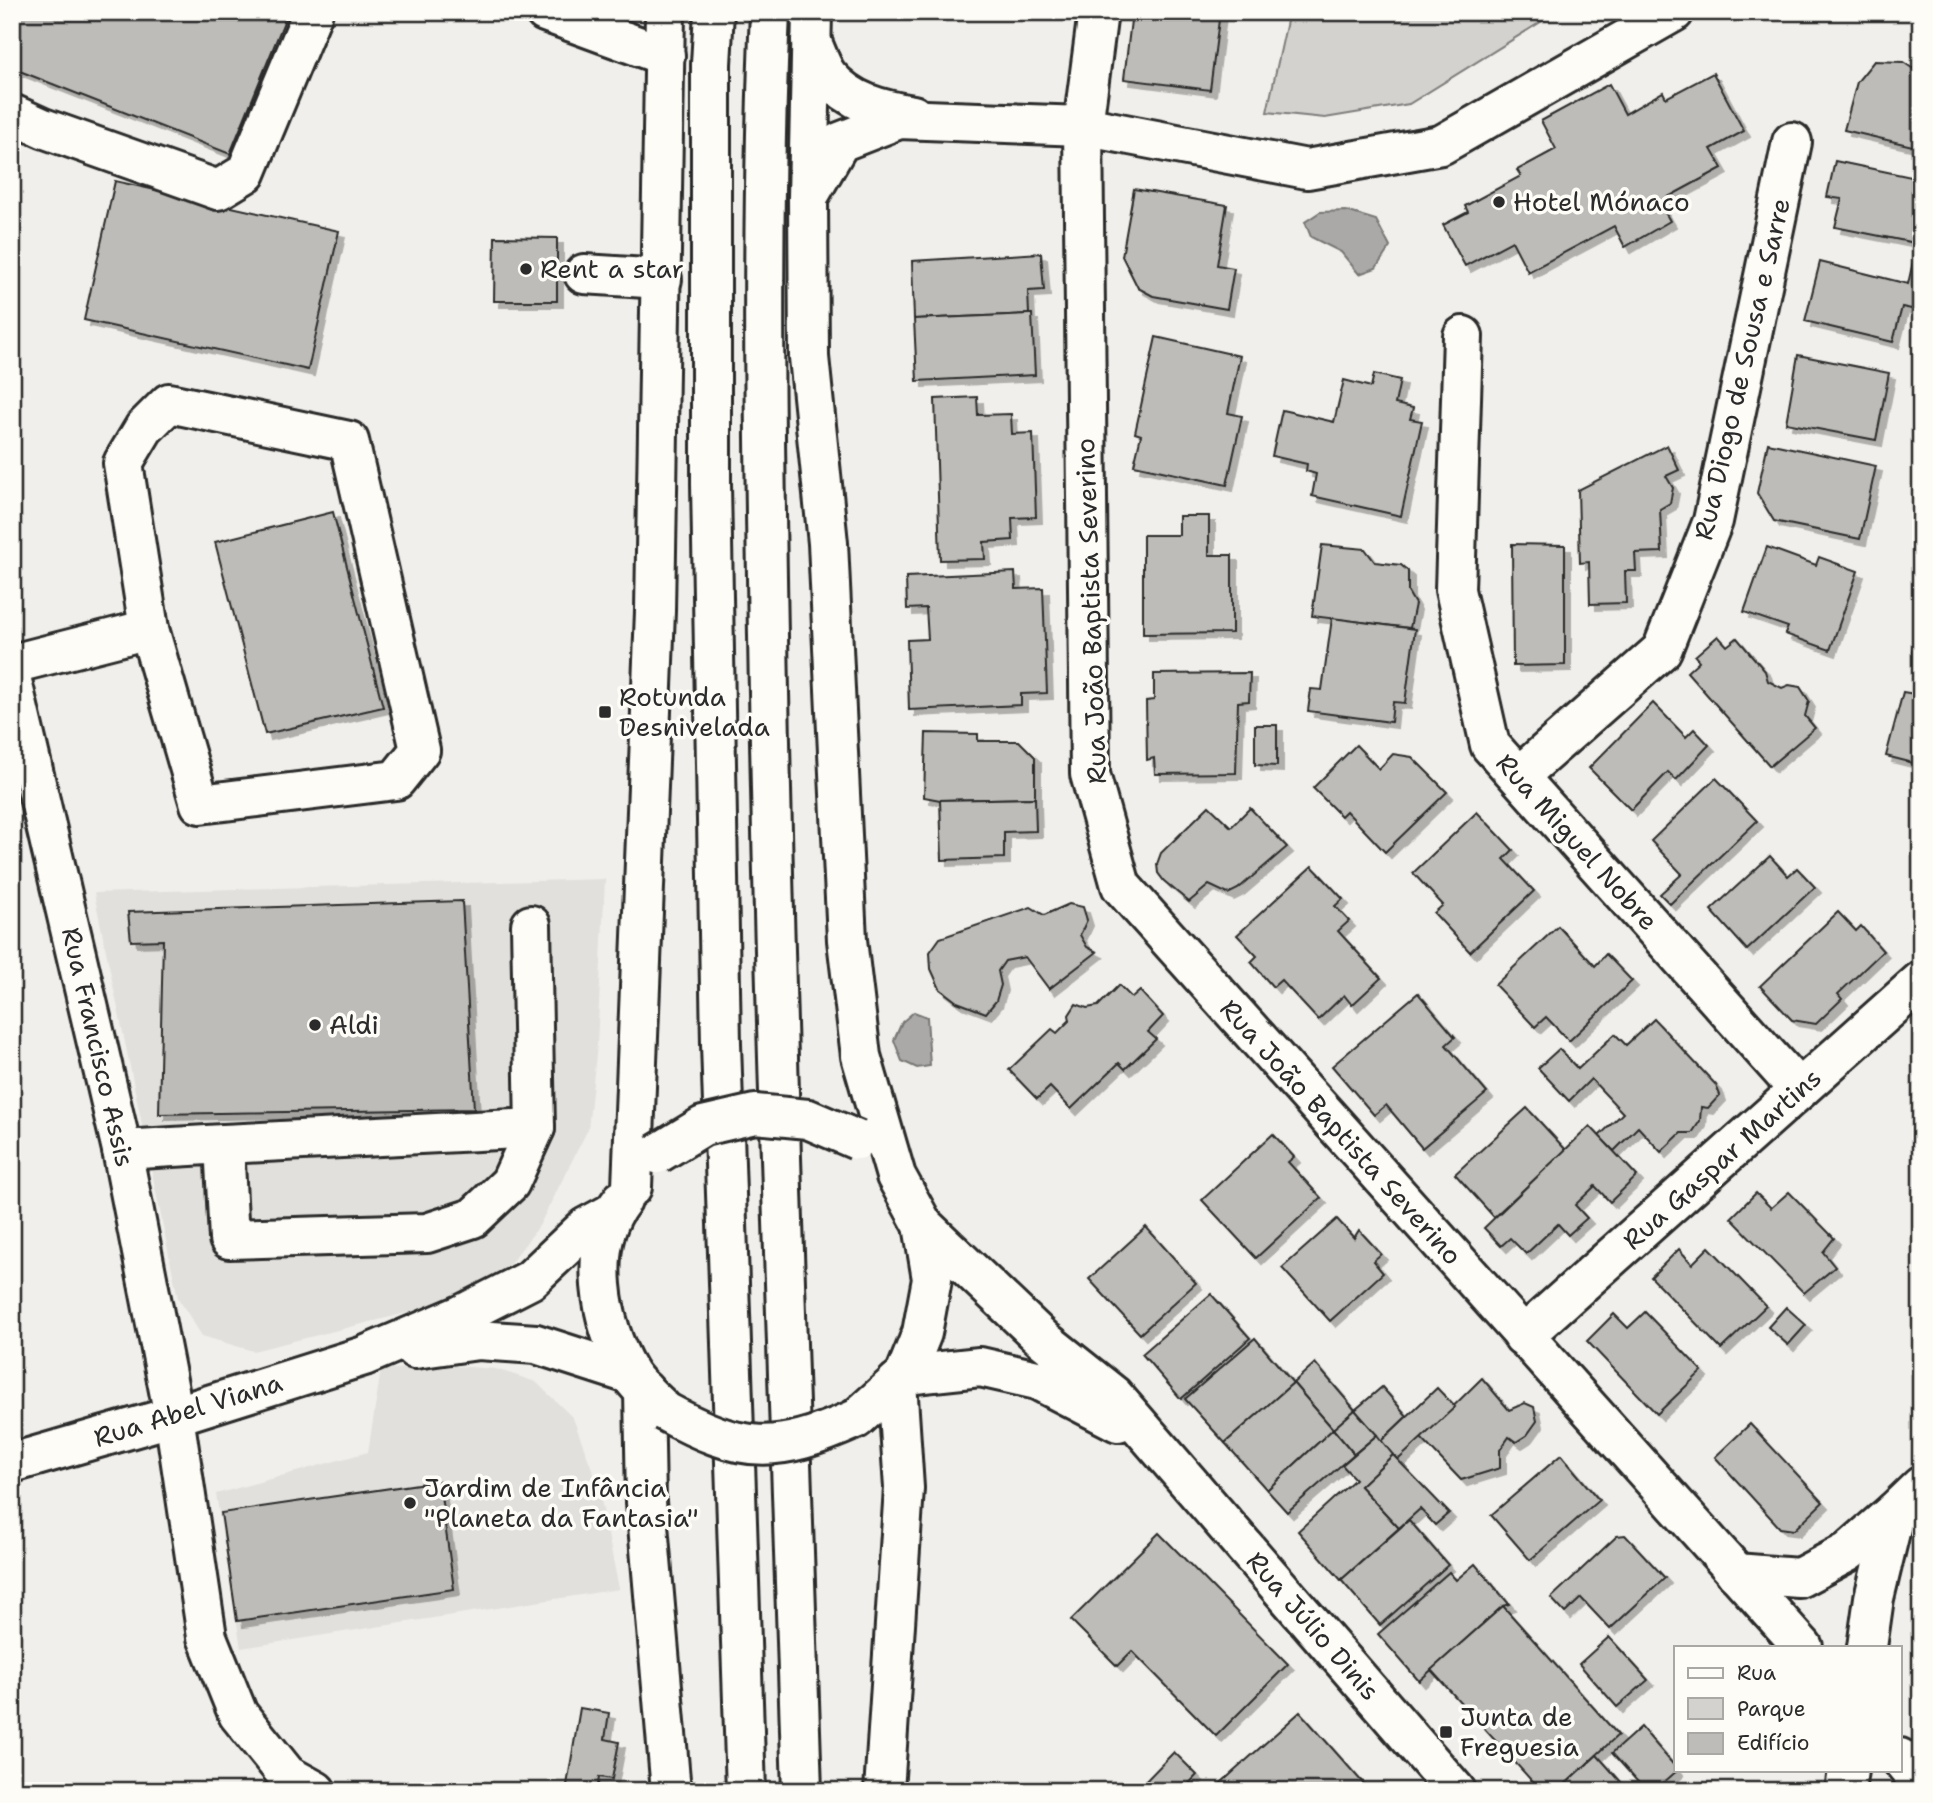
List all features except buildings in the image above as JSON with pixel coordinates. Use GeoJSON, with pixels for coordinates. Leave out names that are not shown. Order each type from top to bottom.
{"type":"FeatureCollection","features":[{"type":"Feature","properties":{"kind":"street"},"geometry":{"type":"LineString","coordinates":[[12,114],[43,128],[218,190],[246,173],[313,12]]}},
{"type":"Feature","properties":{"kind":"street"},"geometry":{"type":"LineString","coordinates":[[545,12],[660,29],[662,279],[656,547],[643,852],[622,1200]]}},
{"type":"Feature","properties":{"kind":"street"},"geometry":{"type":"LineString","coordinates":[[714,12],[711,64],[711,511],[721,1044],[746,1791]]}},
{"type":"Feature","properties":{"kind":"street"},"geometry":{"type":"LineString","coordinates":[[770,12],[763,180],[766,571],[775,1044],[802,1791]]}},
{"type":"Feature","properties":{"kind":"street","name":"Rua João Baptista Severino"},"geometry":{"type":"LineString","coordinates":[[1098,12],[1083,127],[1090,774],[1121,886],[1802,1646]]}},
{"type":"Feature","properties":{"kind":"street"},"geometry":{"type":"LineString","coordinates":[[811,26],[828,75],[874,109],[936,118],[1083,127],[1307,169],[1441,145],[1674,12]]}},
{"type":"Feature","properties":{"kind":"street"},"geometry":{"type":"LineString","coordinates":[[811,26],[809,357],[828,543],[847,940],[861,1056],[896,1176],[923,1225],[932,1279],[922,1333],[901,1378],[904,1488],[884,1791]]}},
{"type":"Feature","properties":{"kind":"street"},"geometry":{"type":"LineString","coordinates":[[808,198],[840,142],[899,119],[936,118]]}},
{"type":"Feature","properties":{"kind":"street","name":"Rua Diogo de Sousa e Sarre"},"geometry":{"type":"LineString","coordinates":[[1519,776],[1662,650],[1713,521],[1792,142]]}},
{"type":"Feature","properties":{"kind":"street"},"geometry":{"type":"LineString","coordinates":[[584,274],[662,279]]}},
{"type":"Feature","properties":{"kind":"street","name":"Rua Miguel Nobre"},"geometry":{"type":"LineString","coordinates":[[1463,335],[1455,590],[1490,745],[1799,1090]]}},
{"type":"Feature","properties":{"kind":"street"},"geometry":{"type":"LineString","coordinates":[[169,403],[349,441],[420,750],[396,780],[200,804],[149,629],[123,463],[144,428],[169,403]]}},
{"type":"Feature","properties":{"kind":"street"},"geometry":{"type":"LineString","coordinates":[[12,664],[149,629]]}},
{"type":"Feature","properties":{"kind":"street","name":"Rua Francisco Assis"},"geometry":{"type":"LineString","coordinates":[[12,681],[122,1150],[174,1416],[207,1637],[238,1714],[287,1774],[316,1791]]}},
{"type":"Feature","properties":{"kind":"street"},"geometry":{"type":"LineString","coordinates":[[225,1144],[229,1239],[427,1233],[473,1218],[509,1183],[535,1128],[531,925]]}},
{"type":"Feature","properties":{"kind":"street","name":"Rua Gaspar Martins"},"geometry":{"type":"LineString","coordinates":[[1524,1336],[1921,981]]}},
{"type":"Feature","properties":{"kind":"street"},"geometry":{"type":"LineString","coordinates":[[671,1791],[646,1502],[646,1391],[608,1332],[600,1285],[605,1238],[622,1200],[657,1154],[703,1126],[755,1114],[808,1119],[857,1140],[896,1176]]}},
{"type":"Feature","properties":{"kind":"street"},"geometry":{"type":"LineString","coordinates":[[122,1150],[535,1128]]}},
{"type":"Feature","properties":{"kind":"street","name":"Rua Abel Viana"},"geometry":{"type":"LineString","coordinates":[[12,1463],[174,1416],[364,1356],[461,1315],[530,1280],[586,1227],[622,1200]]}},
{"type":"Feature","properties":{"kind":"street","name":"Rua Júlio Dinis"},"geometry":{"type":"LineString","coordinates":[[923,1225],[1044,1340],[1113,1395],[1456,1791]]}},
{"type":"Feature","properties":{"kind":"street","name":"Rua Abel Viana"},"geometry":{"type":"LineString","coordinates":[[364,1356],[490,1341],[536,1344],[646,1391],[709,1436],[759,1446],[809,1440],[856,1419],[901,1378]]}},
{"type":"Feature","properties":{"kind":"street","name":"Rua Júlio Dinis"},"geometry":{"type":"LineString","coordinates":[[901,1378],[980,1367],[1037,1380],[1141,1435],[1170,1462]]}},
{"type":"Feature","properties":{"kind":"street"},"geometry":{"type":"LineString","coordinates":[[1736,1573],[1799,1578],[1848,1552],[1908,1499]]}},
{"type":"Feature","properties":{"kind":"street"},"geometry":{"type":"LineString","coordinates":[[1867,1646],[1874,1598],[1908,1499]]}},
{"type":"Feature","properties":{"kind":"street"},"geometry":{"type":"LineString","coordinates":[[1902,1760],[1921,1783]]}},
{"type":"Feature","properties":{"kind":"street"},"geometry":{"type":"LineString","coordinates":[[1845,1791],[1848,1772]]}},
{"type":"Feature","properties":{"kind":"shaded area"},"geometry":{"type":"Polygon","coordinates":[[[1346,211],[1376,220],[1390,247],[1376,268],[1359,274],[1341,252],[1311,237],[1305,222],[1320,212],[1346,211]]]}},
{"type":"Feature","properties":{"kind":"shaded area"},"geometry":{"type":"Polygon","coordinates":[[[605,879],[597,1045],[588,1129],[539,1226],[502,1274],[451,1302],[253,1351],[202,1336],[178,1298],[94,893],[605,879]]]}},
{"type":"Feature","properties":{"kind":"shaded area"},"geometry":{"type":"Polygon","coordinates":[[[914,1012],[927,1017],[930,1066],[917,1068],[902,1061],[894,1040],[902,1022],[914,1012]]]}},
{"type":"Feature","properties":{"kind":"shaded area","name":"Jardim de Infância \"Planeta da Fantasia\""},"geometry":{"type":"Polygon","coordinates":[[[442,1365],[496,1369],[536,1382],[573,1418],[598,1485],[619,1589],[241,1648],[216,1494],[368,1452],[381,1370],[442,1365]]]}},
{"type":"Feature","properties":{"kind":"green space"},"geometry":{"type":"Polygon","coordinates":[[[1289,12],[1550,12],[1552,15],[1409,104],[1325,118],[1267,112],[1289,12]]]}},
{"type":"Feature","properties":{"kind":"place","name":"Hotel Mónaco"},"geometry":{"type":"Point","coordinates":[1499,202]}},
{"type":"Feature","properties":{"kind":"place","name":"Rent a star"},"geometry":{"type":"Point","coordinates":[526,269]}},
{"type":"Feature","properties":{"kind":"place","name":"Rotunda Desnivelada"},"geometry":{"type":"Point","coordinates":[605,712]}},
{"type":"Feature","properties":{"kind":"place","name":"Aldi"},"geometry":{"type":"Point","coordinates":[315,1025]}},
{"type":"Feature","properties":{"kind":"place","name":"Jardim de Infância \"Planeta da Fantasia\""},"geometry":{"type":"Point","coordinates":[410,1503]}},
{"type":"Feature","properties":{"kind":"place","name":"Junta de Freguesia"},"geometry":{"type":"Point","coordinates":[1446,1732]}}]}
